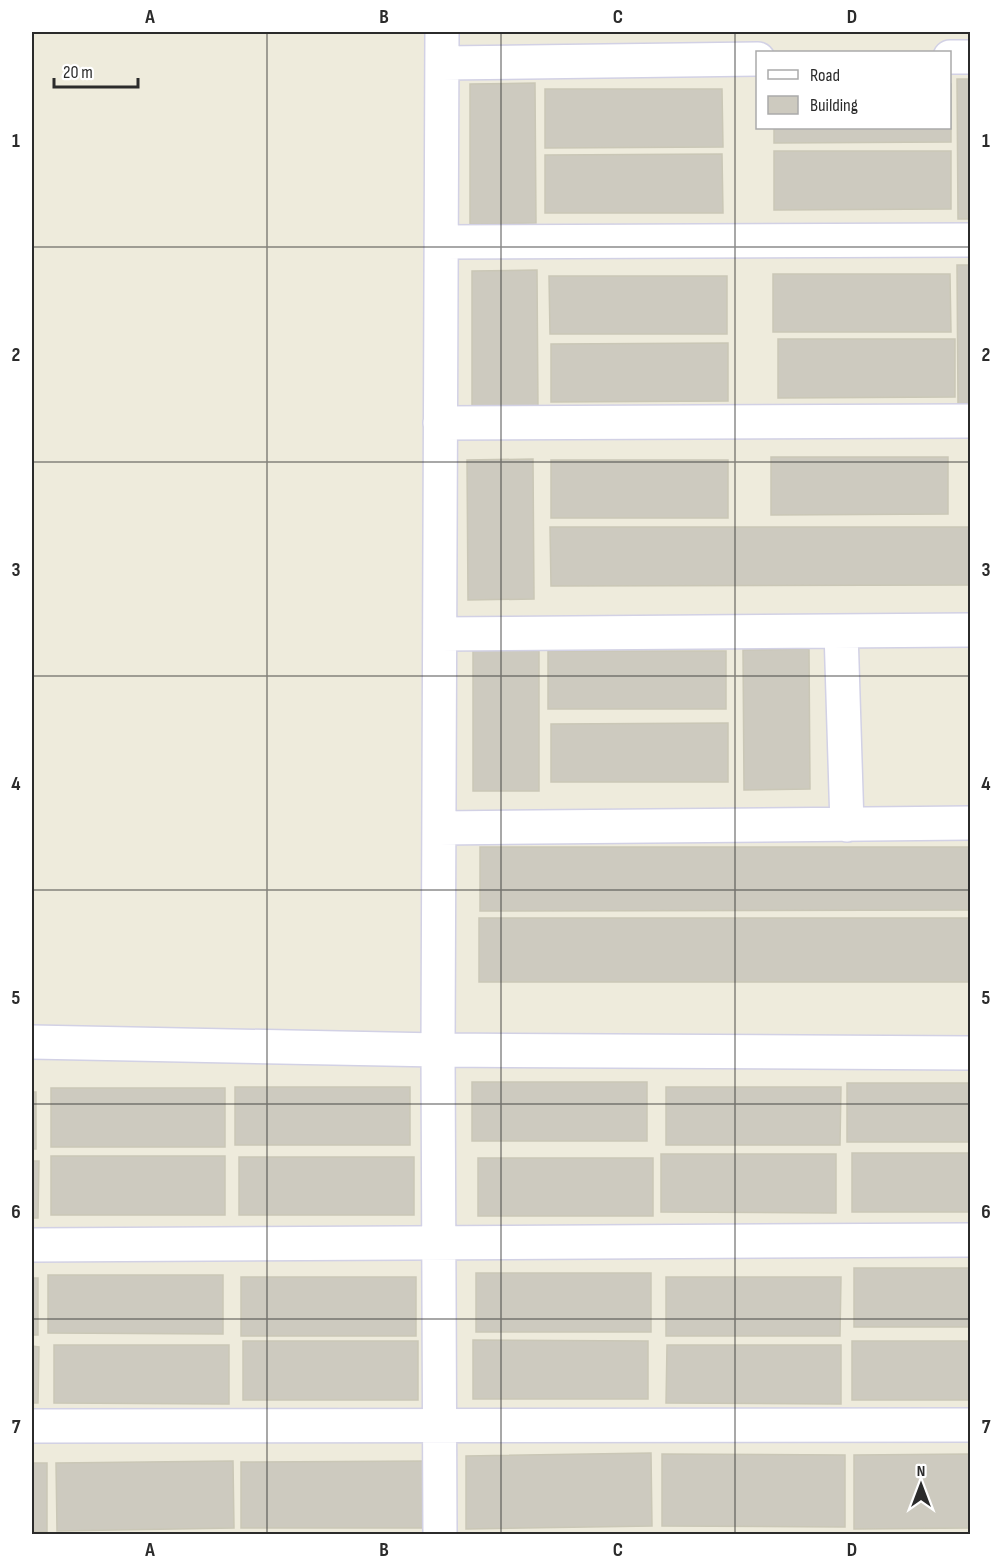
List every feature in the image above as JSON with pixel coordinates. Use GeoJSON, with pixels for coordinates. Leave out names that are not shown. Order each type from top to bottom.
{"type":"FeatureCollection","features":[{"type":"Feature","properties":{"kind":"street"},"geometry":{"type":"LineString","coordinates":[[440,1534],[438,1050],[442,47],[756,59]]}},
{"type":"Feature","properties":{"kind":"street"},"geometry":{"type":"LineString","coordinates":[[951,57],[970,57]]}},
{"type":"Feature","properties":{"kind":"street"},"geometry":{"type":"LineString","coordinates":[[441,242],[970,240]]}},
{"type":"Feature","properties":{"kind":"street"},"geometry":{"type":"LineString","coordinates":[[440,423],[970,421]]}},
{"type":"Feature","properties":{"kind":"street"},"geometry":{"type":"LineString","coordinates":[[440,634],[970,630]]}},
{"type":"Feature","properties":{"kind":"street"},"geometry":{"type":"LineString","coordinates":[[841,631],[848,825]]}},
{"type":"Feature","properties":{"kind":"street"},"geometry":{"type":"LineString","coordinates":[[439,828],[970,824]]}},
{"type":"Feature","properties":{"kind":"street"},"geometry":{"type":"LineString","coordinates":[[32,1042],[438,1050],[970,1053]]}},
{"type":"Feature","properties":{"kind":"street"},"geometry":{"type":"LineString","coordinates":[[32,1245],[970,1240]]}},
{"type":"Feature","properties":{"kind":"street"},"geometry":{"type":"LineString","coordinates":[[32,1426],[970,1425]]}},
{"type":"Feature","properties":{"kind":"building"},"geometry":{"type":"Polygon","coordinates":[[[537,32],[537,33],[472,33],[537,32]]]}},
{"type":"Feature","properties":{"kind":"building"},"geometry":{"type":"Polygon","coordinates":[[[957,79],[970,79],[970,219],[958,219],[957,79]]]}},
{"type":"Feature","properties":{"kind":"building"},"geometry":{"type":"Polygon","coordinates":[[[535,83],[536,223],[470,224],[470,84],[535,83]]]}},
{"type":"Feature","properties":{"kind":"building"},"geometry":{"type":"Polygon","coordinates":[[[545,89],[722,89],[723,147],[545,148],[545,89]]]}},
{"type":"Feature","properties":{"kind":"building"},"geometry":{"type":"Polygon","coordinates":[[[774,129],[951,129],[951,142],[774,143],[774,129]]]}},
{"type":"Feature","properties":{"kind":"building"},"geometry":{"type":"Polygon","coordinates":[[[774,151],[951,151],[951,209],[774,210],[774,151]]]}},
{"type":"Feature","properties":{"kind":"building"},"geometry":{"type":"Polygon","coordinates":[[[722,154],[723,213],[545,213],[545,155],[722,154]]]}},
{"type":"Feature","properties":{"kind":"building"},"geometry":{"type":"Polygon","coordinates":[[[957,265],[970,265],[970,405],[958,405],[957,265]]]}},
{"type":"Feature","properties":{"kind":"building"},"geometry":{"type":"Polygon","coordinates":[[[537,270],[538,410],[472,411],[472,271],[537,270]]]}},
{"type":"Feature","properties":{"kind":"building"},"geometry":{"type":"Polygon","coordinates":[[[773,274],[950,274],[951,332],[773,332],[773,274]]]}},
{"type":"Feature","properties":{"kind":"building"},"geometry":{"type":"Polygon","coordinates":[[[549,276],[727,276],[727,334],[550,334],[549,276]]]}},
{"type":"Feature","properties":{"kind":"building"},"geometry":{"type":"Polygon","coordinates":[[[778,339],[955,339],[955,397],[778,398],[778,339]]]}},
{"type":"Feature","properties":{"kind":"building"},"geometry":{"type":"Polygon","coordinates":[[[728,343],[728,401],[551,402],[551,344],[728,343]]]}},
{"type":"Feature","properties":{"kind":"building"},"geometry":{"type":"Polygon","coordinates":[[[771,457],[948,457],[948,514],[771,515],[771,457]]]}},
{"type":"Feature","properties":{"kind":"building"},"geometry":{"type":"Polygon","coordinates":[[[533,459],[534,599],[468,600],[467,460],[533,459]]]}},
{"type":"Feature","properties":{"kind":"building"},"geometry":{"type":"Polygon","coordinates":[[[551,460],[728,460],[728,518],[551,518],[551,460]]]}},
{"type":"Feature","properties":{"kind":"building"},"geometry":{"type":"Polygon","coordinates":[[[550,527],[970,527],[970,585],[551,586],[550,527]]]}},
{"type":"Feature","properties":{"kind":"building"},"geometry":{"type":"Polygon","coordinates":[[[809,649],[810,789],[744,790],[743,650],[809,649]]]}},
{"type":"Feature","properties":{"kind":"building"},"geometry":{"type":"Polygon","coordinates":[[[473,651],[539,651],[539,791],[473,791],[473,651]]]}},
{"type":"Feature","properties":{"kind":"building"},"geometry":{"type":"Polygon","coordinates":[[[548,651],[726,651],[726,709],[548,709],[548,651]]]}},
{"type":"Feature","properties":{"kind":"building"},"geometry":{"type":"Polygon","coordinates":[[[728,723],[728,782],[551,782],[551,724],[728,723]]]}},
{"type":"Feature","properties":{"kind":"building"},"geometry":{"type":"Polygon","coordinates":[[[480,847],[970,847],[970,910],[480,911],[480,847]]]}},
{"type":"Feature","properties":{"kind":"building"},"geometry":{"type":"Polygon","coordinates":[[[479,918],[970,918],[970,982],[479,982],[479,918]]]}},
{"type":"Feature","properties":{"kind":"building"},"geometry":{"type":"Polygon","coordinates":[[[472,1082],[647,1082],[647,1141],[472,1141],[472,1082]]]}},
{"type":"Feature","properties":{"kind":"building"},"geometry":{"type":"Polygon","coordinates":[[[847,1083],[970,1083],[970,1142],[847,1142],[847,1083]]]}},
{"type":"Feature","properties":{"kind":"building"},"geometry":{"type":"Polygon","coordinates":[[[235,1087],[410,1087],[410,1145],[235,1145],[235,1087]]]}},
{"type":"Feature","properties":{"kind":"building"},"geometry":{"type":"Polygon","coordinates":[[[666,1087],[841,1087],[840,1145],[666,1145],[666,1087]]]}},
{"type":"Feature","properties":{"kind":"building"},"geometry":{"type":"Polygon","coordinates":[[[51,1088],[225,1088],[225,1147],[51,1147],[51,1088]]]}},
{"type":"Feature","properties":{"kind":"building"},"geometry":{"type":"Polygon","coordinates":[[[32,1092],[36,1092],[36,1149],[32,1149],[32,1092]]]}},
{"type":"Feature","properties":{"kind":"building"},"geometry":{"type":"Polygon","coordinates":[[[852,1153],[970,1153],[970,1212],[852,1212],[852,1153]]]}},
{"type":"Feature","properties":{"kind":"building"},"geometry":{"type":"Polygon","coordinates":[[[661,1154],[836,1154],[836,1213],[661,1212],[661,1154]]]}},
{"type":"Feature","properties":{"kind":"building"},"geometry":{"type":"Polygon","coordinates":[[[51,1156],[225,1156],[225,1215],[51,1215],[51,1156]]]}},
{"type":"Feature","properties":{"kind":"building"},"geometry":{"type":"Polygon","coordinates":[[[239,1157],[414,1157],[414,1215],[239,1215],[239,1157]]]}},
{"type":"Feature","properties":{"kind":"building"},"geometry":{"type":"Polygon","coordinates":[[[478,1158],[653,1158],[653,1216],[478,1216],[478,1158]]]}},
{"type":"Feature","properties":{"kind":"building"},"geometry":{"type":"Polygon","coordinates":[[[32,1161],[39,1161],[38,1218],[32,1218],[32,1161]]]}},
{"type":"Feature","properties":{"kind":"building"},"geometry":{"type":"Polygon","coordinates":[[[854,1268],[970,1268],[970,1327],[854,1327],[854,1268]]]}},
{"type":"Feature","properties":{"kind":"building"},"geometry":{"type":"Polygon","coordinates":[[[476,1273],[651,1273],[651,1332],[476,1332],[476,1273]]]}},
{"type":"Feature","properties":{"kind":"building"},"geometry":{"type":"Polygon","coordinates":[[[48,1275],[223,1275],[223,1334],[48,1333],[48,1275]]]}},
{"type":"Feature","properties":{"kind":"building"},"geometry":{"type":"Polygon","coordinates":[[[241,1277],[416,1277],[416,1336],[241,1336],[241,1277]]]}},
{"type":"Feature","properties":{"kind":"building"},"geometry":{"type":"Polygon","coordinates":[[[666,1277],[841,1277],[840,1336],[666,1336],[666,1277]]]}},
{"type":"Feature","properties":{"kind":"building"},"geometry":{"type":"Polygon","coordinates":[[[32,1278],[38,1278],[38,1335],[32,1335],[32,1278]]]}},
{"type":"Feature","properties":{"kind":"building"},"geometry":{"type":"Polygon","coordinates":[[[473,1340],[648,1341],[648,1399],[473,1399],[473,1340]]]}},
{"type":"Feature","properties":{"kind":"building"},"geometry":{"type":"Polygon","coordinates":[[[243,1341],[418,1341],[418,1400],[243,1400],[243,1341]]]}},
{"type":"Feature","properties":{"kind":"building"},"geometry":{"type":"Polygon","coordinates":[[[852,1341],[970,1341],[970,1400],[852,1400],[852,1341]]]}},
{"type":"Feature","properties":{"kind":"building"},"geometry":{"type":"Polygon","coordinates":[[[54,1345],[229,1345],[229,1404],[54,1403],[54,1345]]]}},
{"type":"Feature","properties":{"kind":"building"},"geometry":{"type":"Polygon","coordinates":[[[667,1345],[841,1345],[841,1404],[666,1403],[667,1345]]]}},
{"type":"Feature","properties":{"kind":"building"},"geometry":{"type":"Polygon","coordinates":[[[32,1346],[39,1347],[38,1403],[32,1403],[32,1346]]]}},
{"type":"Feature","properties":{"kind":"building"},"geometry":{"type":"Polygon","coordinates":[[[651,1453],[652,1526],[466,1529],[466,1456],[651,1453]]]}},
{"type":"Feature","properties":{"kind":"building"},"geometry":{"type":"Polygon","coordinates":[[[662,1454],[845,1455],[845,1527],[662,1526],[662,1454]]]}},
{"type":"Feature","properties":{"kind":"building"},"geometry":{"type":"Polygon","coordinates":[[[970,1454],[970,1528],[854,1529],[854,1455],[970,1454]]]}},
{"type":"Feature","properties":{"kind":"building"},"geometry":{"type":"Polygon","coordinates":[[[233,1461],[234,1528],[57,1531],[56,1463],[233,1461]]]}},
{"type":"Feature","properties":{"kind":"building"},"geometry":{"type":"Polygon","coordinates":[[[428,1461],[429,1528],[241,1528],[241,1462],[428,1461]]]}},
{"type":"Feature","properties":{"kind":"building"},"geometry":{"type":"Polygon","coordinates":[[[32,1463],[47,1463],[47,1532],[32,1532],[32,1463]]]}},
{"type":"Feature","properties":{"kind":"building"},"geometry":{"type":"Polygon","coordinates":[[[655,1533],[655,1534],[541,1534],[655,1533]]]}}]}
